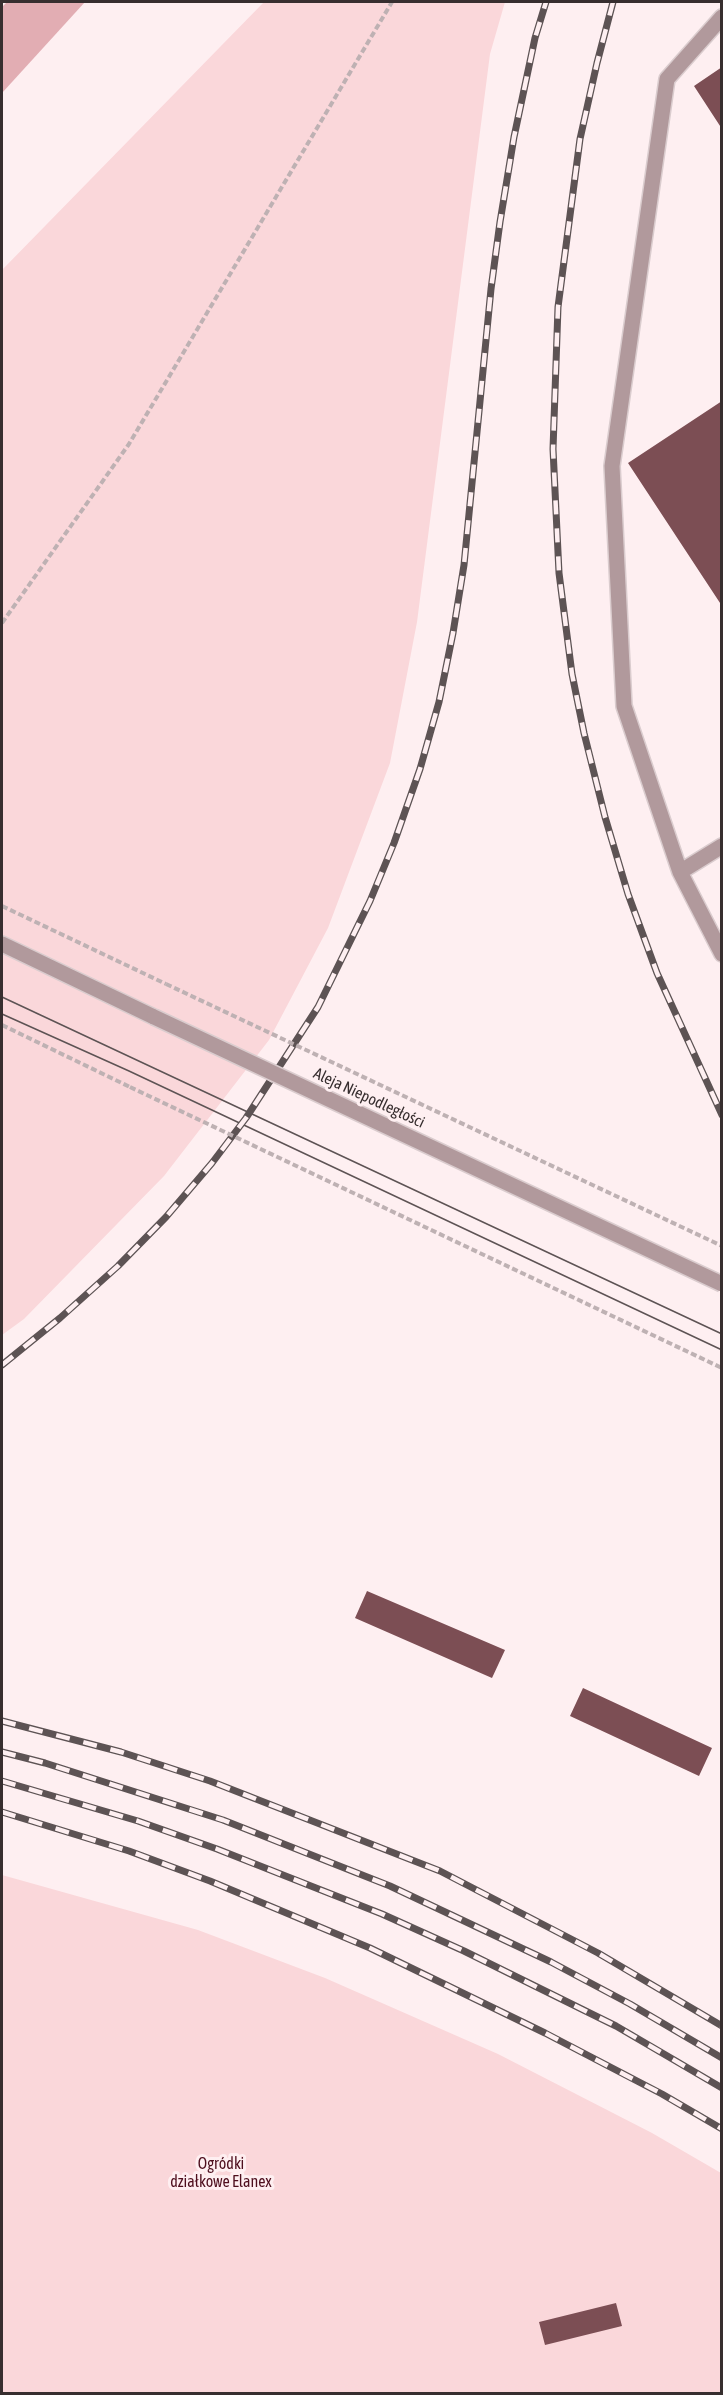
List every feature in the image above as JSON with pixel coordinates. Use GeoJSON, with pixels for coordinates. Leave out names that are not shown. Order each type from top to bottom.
{"type":"FeatureCollection","features":[{"type":"Feature","properties":{"kind":"street"},"geometry":{"type":"LineString","coordinates":[[722,17],[667,79],[612,466],[624,706],[680,872],[722,954]]}},
{"type":"Feature","properties":{"kind":"street"},"geometry":{"type":"LineString","coordinates":[[680,872],[722,846]]}},
{"type":"Feature","properties":{"kind":"street","name":"Aleja Niepodległości"},"geometry":{"type":"LineString","coordinates":[[2,944],[722,1284]]}},
{"type":"Feature","properties":{"kind":"path"},"geometry":{"type":"LineString","coordinates":[[2,623],[129,444],[392,2]]}},
{"type":"Feature","properties":{"kind":"path"},"geometry":{"type":"LineString","coordinates":[[2,906],[722,1246]]}},
{"type":"Feature","properties":{"kind":"path"},"geometry":{"type":"LineString","coordinates":[[2,1025],[722,1368]]}},
{"type":"Feature","properties":{"kind":"green space"},"geometry":{"type":"Polygon","coordinates":[[[264,2],[505,2],[490,54],[417,622],[390,763],[328,928],[269,1040],[164,1176],[24,1319],[2,1335],[2,270],[264,2]]]}},
{"type":"Feature","properties":{"kind":"green space","name":"Ogródki działkowe Elanex"},"geometry":{"type":"Polygon","coordinates":[[[2,1875],[198,1930],[325,1978],[498,2054],[652,2133],[721,2173],[721,2393],[2,2393],[2,1875]]]}},
{"type":"Feature","properties":{"kind":"shaded area"},"geometry":{"type":"Polygon","coordinates":[[[7,2],[85,2],[2,93],[2,7],[7,2]]]}},
{"type":"Feature","properties":{"kind":"building"},"geometry":{"type":"Polygon","coordinates":[[[722,67],[722,129],[694,86],[722,67]]]}},
{"type":"Feature","properties":{"kind":"building"},"geometry":{"type":"Polygon","coordinates":[[[722,401],[722,606],[628,463],[722,401]]]}},
{"type":"Feature","properties":{"kind":"building"},"geometry":{"type":"Polygon","coordinates":[[[367,1591],[505,1650],[492,1678],[355,1618],[367,1591]]]}},
{"type":"Feature","properties":{"kind":"building"},"geometry":{"type":"Polygon","coordinates":[[[583,1688],[712,1748],[699,1776],[570,1716],[583,1688]]]}},
{"type":"Feature","properties":{"kind":"building"},"geometry":{"type":"Polygon","coordinates":[[[616,2303],[622,2326],[545,2345],[539,2322],[616,2303]]]}},
{"type":"Feature","properties":{"kind":"tram line"},"geometry":{"type":"LineString","coordinates":[[2,997],[722,1334]]}},
{"type":"Feature","properties":{"kind":"tram line"},"geometry":{"type":"LineString","coordinates":[[2,1014],[129,1071],[722,1350]]}},
{"type":"Feature","properties":{"kind":"railway"},"geometry":{"type":"LineString","coordinates":[[2,1365],[60,1318],[118,1266],[166,1217],[212,1163],[246,1118],[318,1007],[370,901],[394,843],[420,769],[439,702],[453,633],[464,565],[491,289],[500,222],[514,137],[535,38],[546,2]]}},
{"type":"Feature","properties":{"kind":"railway"},"geometry":{"type":"LineString","coordinates":[[613,2],[580,139],[558,307],[553,449],[559,573],[572,674],[584,733],[605,817],[628,894],[657,973],[722,1115]]}},
{"type":"Feature","properties":{"kind":"railway"},"geometry":{"type":"LineString","coordinates":[[2,1721],[121,1752],[210,1781],[440,1871],[598,1953],[722,2026]]}},
{"type":"Feature","properties":{"kind":"railway"},"geometry":{"type":"LineString","coordinates":[[2,1752],[45,1763],[223,1820],[390,1886],[551,1962],[630,2004],[722,2058]]}},
{"type":"Feature","properties":{"kind":"railway"},"geometry":{"type":"LineString","coordinates":[[2,1781],[138,1821],[217,1849],[382,1914],[464,1951],[616,2026],[722,2088]]}},
{"type":"Feature","properties":{"kind":"railway"},"geometry":{"type":"LineString","coordinates":[[2,1812],[129,1851],[210,1881],[370,1948],[545,2033],[662,2094],[722,2129]]}}]}
